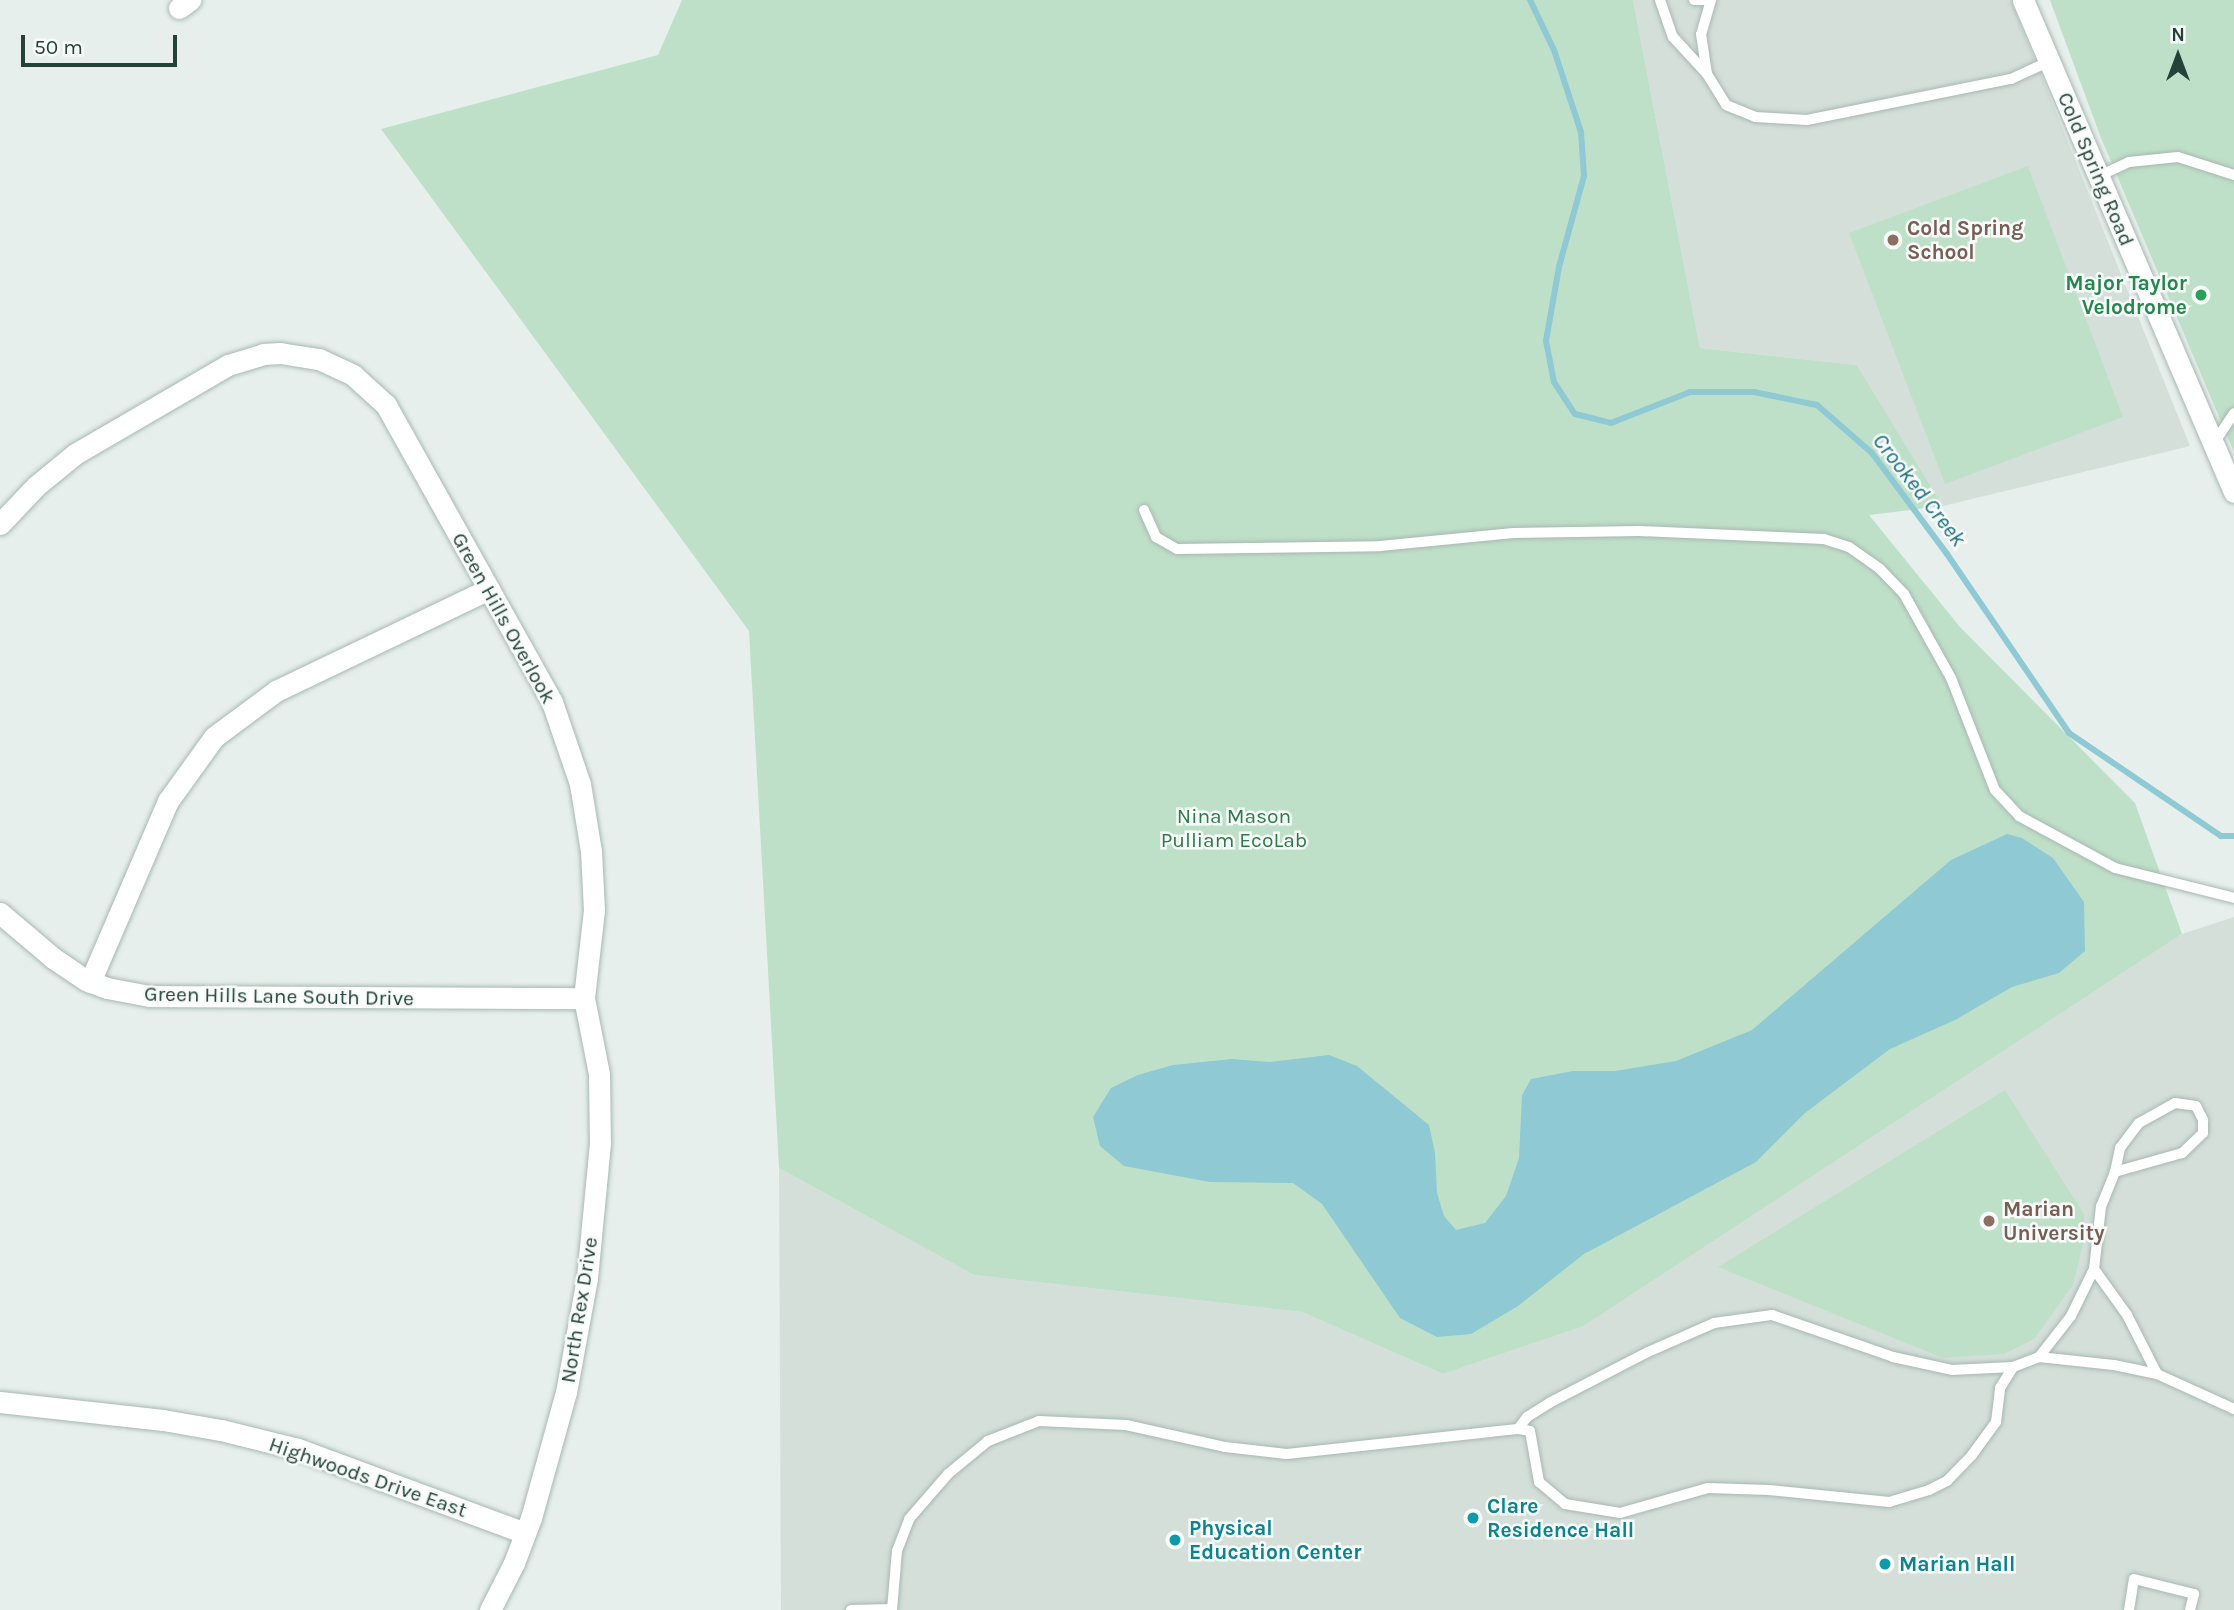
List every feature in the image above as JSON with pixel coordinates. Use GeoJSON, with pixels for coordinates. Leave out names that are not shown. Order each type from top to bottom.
{"type":"FeatureCollection","features":[{"type":"Feature","properties":{"kind":"street","name":"Cold Spring Road"},"geometry":{"type":"LineString","coordinates":[[2024,0],[2048,62],[2234,492]]}},
{"type":"Feature","properties":{"kind":"street","name":"Green Hills Overlook"},"geometry":{"type":"LineString","coordinates":[[0,524],[36,486],[75,454],[228,365],[263,354],[280,353],[330,363],[366,385],[386,405],[552,702],[580,784],[592,851],[592,939],[584,998]]}},
{"type":"Feature","properties":{"kind":"street"},"geometry":{"type":"LineString","coordinates":[[90,982],[168,800],[188,768],[214,737],[276,691],[489,589]]}},
{"type":"Feature","properties":{"kind":"street","name":"Green Hills Lane South Drive"},"geometry":{"type":"LineString","coordinates":[[0,913],[53,958],[90,982],[107,988],[166,998],[584,998]]}},
{"type":"Feature","properties":{"kind":"street","name":"North Rex Drive"},"geometry":{"type":"LineString","coordinates":[[490,1610],[525,1533],[566,1392],[590,1250],[600,1104],[596,1056],[584,998]]}},
{"type":"Feature","properties":{"kind":"street","name":"Highwoods Drive East"},"geometry":{"type":"LineString","coordinates":[[0,1402],[163,1420],[260,1439],[336,1462],[525,1533]]}},
{"type":"Feature","properties":{"kind":"lane"},"geometry":{"type":"LineString","coordinates":[[1660,0],[1673,37],[1707,74],[1726,105],[1755,117],[1807,120],[2011,79],[2048,62]]}},
{"type":"Feature","properties":{"kind":"lane"},"geometry":{"type":"LineString","coordinates":[[1694,0],[1711,0],[1701,34],[1707,74]]}},
{"type":"Feature","properties":{"kind":"lane"},"geometry":{"type":"LineString","coordinates":[[2099,176],[2129,162],[2178,157],[2234,175]]}},
{"type":"Feature","properties":{"kind":"lane"},"geometry":{"type":"LineString","coordinates":[[2213,444],[2234,413]]}},
{"type":"Feature","properties":{"kind":"lane"},"geometry":{"type":"LineString","coordinates":[[1143,510],[1156,537],[1177,549],[1380,545],[1500,534],[1639,531],[1825,539],[1849,547],[1880,569],[1904,594],[1951,678],[1995,790],[2019,816],[2115,868],[2234,898]]}},
{"type":"Feature","properties":{"kind":"lane"},"geometry":{"type":"LineString","coordinates":[[2039,1357],[2071,1316],[2094,1269],[2101,1206],[2115,1172],[2120,1148],[2138,1123],[2175,1103],[2196,1106],[2203,1120],[2203,1133],[2182,1153],[2115,1172]]}},
{"type":"Feature","properties":{"kind":"lane"},"geometry":{"type":"LineString","coordinates":[[2094,1269],[2127,1315],[2157,1374]]}},
{"type":"Feature","properties":{"kind":"lane"},"geometry":{"type":"LineString","coordinates":[[1518,1429],[1527,1417],[1538,1410],[1647,1352],[1714,1323],[1772,1315],[1893,1357],[1952,1370],[2013,1367],[2039,1357],[2114,1364],[2157,1374],[2234,1409]]}},
{"type":"Feature","properties":{"kind":"lane"},"geometry":{"type":"LineString","coordinates":[[851,1610],[892,1610],[898,1551],[909,1519],[948,1474],[988,1441],[1039,1421],[1126,1426],[1225,1447],[1287,1454],[1518,1429],[1530,1431],[1539,1482],[1565,1504],[1620,1513],[1708,1488],[1769,1490],[1889,1502],[1929,1490],[1947,1481],[1972,1455],[1996,1422],[2000,1388],[2013,1367]]}},
{"type":"Feature","properties":{"kind":"lane"},"geometry":{"type":"LineString","coordinates":[[2129,1610],[2134,1579],[2193,1594],[2190,1610]]}},
{"type":"Feature","properties":{"kind":"shaded area","name":"Cold Spring School"},"geometry":{"type":"Polygon","coordinates":[[[1633,0],[2011,0],[2190,446],[1943,506],[1857,365],[1700,348],[1633,0]]]}},
{"type":"Feature","properties":{"kind":"shaded area","name":"Marian University"},"geometry":{"type":"Polygon","coordinates":[[[2234,917],[2234,1610],[781,1610],[779,1168],[974,1275],[1302,1312],[1443,1374],[1584,1326],[2182,934],[2234,917]]]}},
{"type":"Feature","properties":{"kind":"green space","name":"Nina Mason Pulliam EcoLab"},"geometry":{"type":"Polygon","coordinates":[[[682,0],[1633,0],[1700,348],[1857,365],[1943,506],[1869,515],[1960,627],[2135,803],[2182,934],[1584,1326],[1443,1374],[1302,1312],[974,1275],[779,1168],[749,631],[381,129],[658,55],[682,0]]]}},
{"type":"Feature","properties":{"kind":"green space","name":"Major Taylor Velodrome"},"geometry":{"type":"Polygon","coordinates":[[[2050,0],[2234,0],[2234,452],[2101,138],[2050,0]]]}},
{"type":"Feature","properties":{"kind":"green space"},"geometry":{"type":"Polygon","coordinates":[[[2028,166],[2123,417],[1945,484],[1849,233],[2028,166]]]}},
{"type":"Feature","properties":{"kind":"green space"},"geometry":{"type":"Polygon","coordinates":[[[2005,1090],[2084,1214],[2084,1240],[2073,1285],[2034,1339],[2004,1354],[1943,1358],[1718,1267],[2005,1090]]]}},
{"type":"Feature","properties":{"kind":"water"},"geometry":{"type":"Polygon","coordinates":[[[2007,834],[2022,838],[2053,858],[2084,902],[2085,951],[2059,973],[2012,987],[1955,1020],[1890,1049],[1805,1113],[1756,1162],[1584,1254],[1518,1306],[1471,1334],[1437,1337],[1400,1318],[1322,1204],[1293,1183],[1210,1182],[1124,1166],[1100,1146],[1093,1117],[1111,1088],[1138,1075],[1173,1065],[1232,1059],[1269,1062],[1329,1055],[1357,1066],[1429,1125],[1435,1153],[1437,1193],[1444,1216],[1456,1230],[1485,1223],[1506,1196],[1519,1158],[1522,1095],[1531,1079],[1573,1071],[1615,1071],[1676,1061],[1752,1030],[1951,860],[2007,834]]]}},
{"type":"Feature","properties":{"kind":"waterway","name":"Crooked Creek"},"geometry":{"type":"LineString","coordinates":[[1530,0],[1554,50],[1581,132],[1584,176],[1559,267],[1546,341],[1554,382],[1575,414],[1611,423],[1690,392],[1754,392],[1817,405],[1872,453],[1947,554],[2069,733],[2221,836],[2234,836]]}},
{"type":"Feature","properties":{"kind":"place","name":"Cold Spring School"},"geometry":{"type":"Point","coordinates":[1893,240]}},
{"type":"Feature","properties":{"kind":"place","name":"Major Taylor Velodrome"},"geometry":{"type":"Point","coordinates":[2201,295]}},
{"type":"Feature","properties":{"kind":"place","name":"Marian University"},"geometry":{"type":"Point","coordinates":[1989,1221]}},
{"type":"Feature","properties":{"kind":"place","name":"Clare Residence Hall"},"geometry":{"type":"Point","coordinates":[1473,1518]}},
{"type":"Feature","properties":{"kind":"place","name":"Physical Education Center"},"geometry":{"type":"Point","coordinates":[1175,1540]}},
{"type":"Feature","properties":{"kind":"place","name":"Marian Hall"},"geometry":{"type":"Point","coordinates":[1885,1564]}}]}
